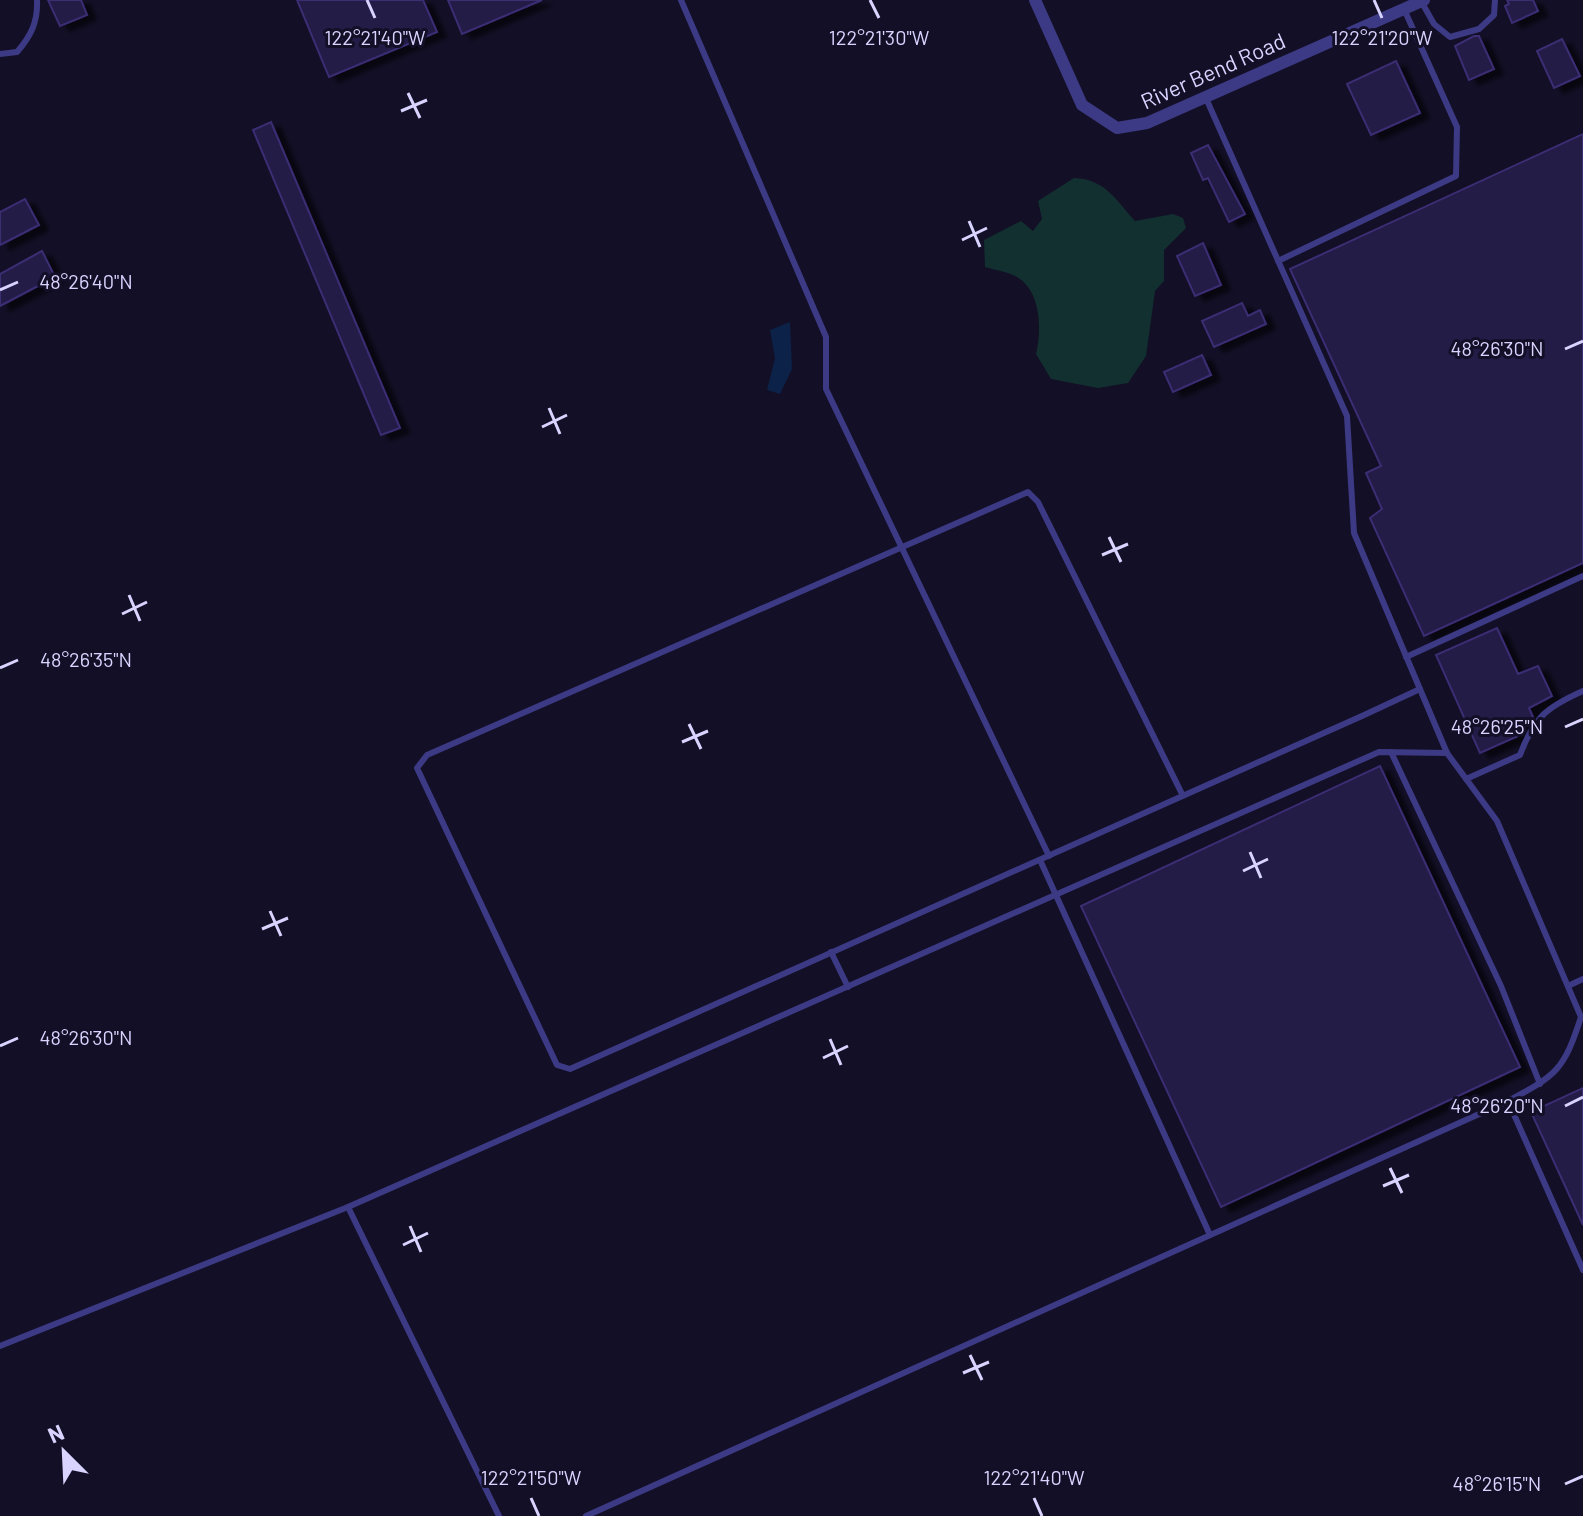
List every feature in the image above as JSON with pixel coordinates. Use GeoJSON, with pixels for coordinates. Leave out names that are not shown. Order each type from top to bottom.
{"type":"FeatureCollection","features":[{"type":"Feature","properties":{"kind":"street","name":"River Bend Road"},"geometry":{"type":"LineString","coordinates":[[1035,0],[1082,105],[1105,124],[1130,128],[1422,1]]}},
{"type":"Feature","properties":{"kind":"lane"},"geometry":{"type":"LineString","coordinates":[[0,54],[17,52],[28,39],[35,25],[37,0]]}},
{"type":"Feature","properties":{"kind":"lane"},"geometry":{"type":"LineString","coordinates":[[681,0],[826,337],[826,389],[1049,856]]}},
{"type":"Feature","properties":{"kind":"lane"},"geometry":{"type":"LineString","coordinates":[[1422,1],[1434,24],[1450,37],[1486,24],[1494,15],[1495,0]]}},
{"type":"Feature","properties":{"kind":"lane"},"geometry":{"type":"LineString","coordinates":[[1278,261],[1456,176],[1457,127],[1404,9]]}},
{"type":"Feature","properties":{"kind":"lane"},"geometry":{"type":"LineString","coordinates":[[586,1516],[1508,1101],[1540,1084],[1568,1059],[1581,1017],[1497,821],[1447,753],[1354,533],[1347,416],[1205,96]]}},
{"type":"Feature","properties":{"kind":"lane"},"geometry":{"type":"LineString","coordinates":[[1183,796],[1032,494],[1028,492],[427,755],[417,768],[557,1065],[570,1069],[1049,856],[1183,796],[1420,689]]}},
{"type":"Feature","properties":{"kind":"lane"},"geometry":{"type":"LineString","coordinates":[[1406,657],[1583,576]]}},
{"type":"Feature","properties":{"kind":"lane"},"geometry":{"type":"LineString","coordinates":[[1466,779],[1520,755],[1527,735],[1548,707],[1583,691]]}},
{"type":"Feature","properties":{"kind":"lane"},"geometry":{"type":"LineString","coordinates":[[0,1346],[348,1207],[1379,752],[1447,753]]}},
{"type":"Feature","properties":{"kind":"lane"},"geometry":{"type":"LineString","coordinates":[[1390,752],[1501,986],[1540,1084]]}},
{"type":"Feature","properties":{"kind":"lane"},"geometry":{"type":"LineString","coordinates":[[1040,860],[1210,1235]]}},
{"type":"Feature","properties":{"kind":"lane"},"geometry":{"type":"LineString","coordinates":[[831,952],[848,987]]}},
{"type":"Feature","properties":{"kind":"lane"},"geometry":{"type":"LineString","coordinates":[[1568,986],[1583,979]]}},
{"type":"Feature","properties":{"kind":"lane"},"geometry":{"type":"LineString","coordinates":[[1508,1101],[1583,1270]]}},
{"type":"Feature","properties":{"kind":"lane"},"geometry":{"type":"LineString","coordinates":[[348,1207],[499,1516]]}},
{"type":"Feature","properties":{"kind":"green space"},"geometry":{"type":"Polygon","coordinates":[[[1074,178],[1085,179],[1102,187],[1135,221],[1173,214],[1183,218],[1186,228],[1164,250],[1164,281],[1155,291],[1146,356],[1128,383],[1098,388],[1051,379],[1036,354],[1039,323],[1031,292],[1017,277],[985,267],[984,240],[1021,221],[1033,231],[1042,219],[1038,201],[1074,178]]]}},
{"type":"Feature","properties":{"kind":"water"},"geometry":{"type":"Polygon","coordinates":[[[790,322],[792,369],[780,394],[767,390],[775,358],[770,330],[790,322]]]}},
{"type":"Feature","properties":{"kind":"building"},"geometry":{"type":"Polygon","coordinates":[[[48,0],[81,0],[87,15],[60,26],[48,0]]]}},
{"type":"Feature","properties":{"kind":"building"},"geometry":{"type":"Polygon","coordinates":[[[297,0],[423,0],[437,32],[329,77],[297,0]]]}},
{"type":"Feature","properties":{"kind":"building"},"geometry":{"type":"Polygon","coordinates":[[[448,0],[542,0],[462,34],[448,0]]]}},
{"type":"Feature","properties":{"kind":"building"},"geometry":{"type":"Polygon","coordinates":[[[1507,0],[1533,0],[1538,11],[1512,23],[1505,6],[1509,4],[1507,0]]]}},
{"type":"Feature","properties":{"kind":"building"},"geometry":{"type":"Polygon","coordinates":[[[1479,36],[1494,69],[1469,80],[1455,46],[1479,36]]]}},
{"type":"Feature","properties":{"kind":"building"},"geometry":{"type":"Polygon","coordinates":[[[1562,39],[1580,76],[1554,88],[1537,51],[1562,39]]]}},
{"type":"Feature","properties":{"kind":"building"},"geometry":{"type":"Polygon","coordinates":[[[1396,61],[1420,113],[1371,135],[1347,84],[1396,61]]]}},
{"type":"Feature","properties":{"kind":"building"},"geometry":{"type":"Polygon","coordinates":[[[271,122],[400,428],[381,435],[253,130],[271,122]]]}},
{"type":"Feature","properties":{"kind":"building"},"geometry":{"type":"Polygon","coordinates":[[[1583,134],[1583,563],[1424,636],[1370,518],[1382,509],[1366,473],[1381,466],[1290,269],[1583,134]]]}},
{"type":"Feature","properties":{"kind":"building"},"geometry":{"type":"Polygon","coordinates":[[[1208,145],[1245,214],[1229,222],[1208,178],[1203,180],[1191,153],[1208,145]]]}},
{"type":"Feature","properties":{"kind":"building"},"geometry":{"type":"Polygon","coordinates":[[[25,199],[39,225],[0,245],[0,212],[25,199]]]}},
{"type":"Feature","properties":{"kind":"building"},"geometry":{"type":"Polygon","coordinates":[[[1203,243],[1221,285],[1195,296],[1177,256],[1203,243]]]}},
{"type":"Feature","properties":{"kind":"building"},"geometry":{"type":"Polygon","coordinates":[[[42,251],[55,277],[0,306],[0,274],[42,251]]]}},
{"type":"Feature","properties":{"kind":"building"},"geometry":{"type":"Polygon","coordinates":[[[1242,303],[1248,316],[1260,310],[1266,324],[1214,347],[1202,321],[1242,303]]]}},
{"type":"Feature","properties":{"kind":"building"},"geometry":{"type":"Polygon","coordinates":[[[1202,355],[1211,375],[1173,392],[1164,372],[1202,355]]]}},
{"type":"Feature","properties":{"kind":"building"},"geometry":{"type":"Polygon","coordinates":[[[1497,628],[1518,674],[1538,666],[1552,696],[1529,708],[1533,717],[1513,726],[1518,736],[1480,753],[1436,655],[1497,628]]]}},
{"type":"Feature","properties":{"kind":"building"},"geometry":{"type":"Polygon","coordinates":[[[1380,766],[1520,1067],[1221,1207],[1081,906],[1380,766]]]}},
{"type":"Feature","properties":{"kind":"building"},"geometry":{"type":"Polygon","coordinates":[[[1583,1088],[1583,1225],[1531,1112],[1583,1088]]]}}]}
